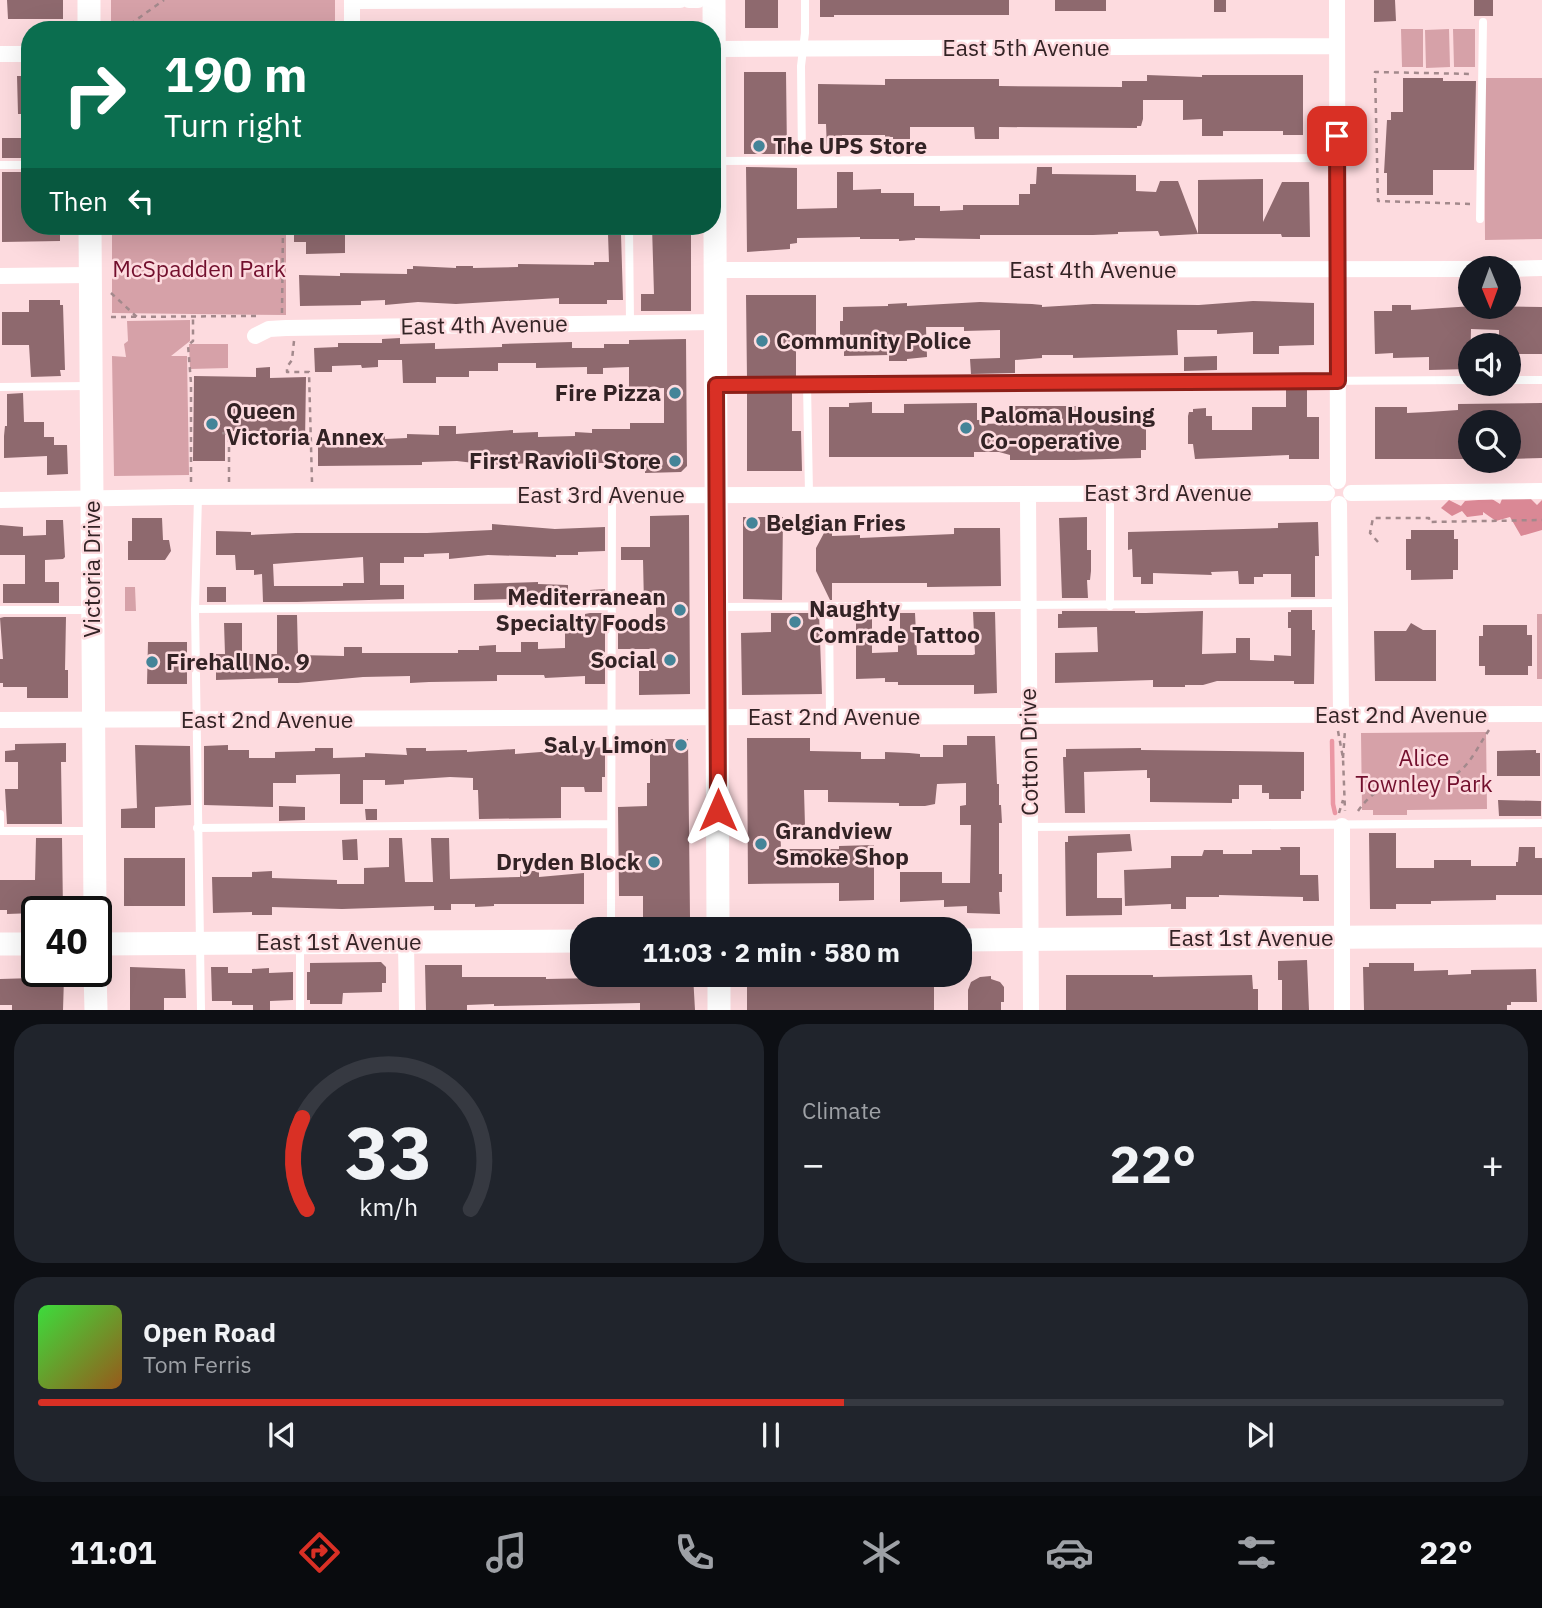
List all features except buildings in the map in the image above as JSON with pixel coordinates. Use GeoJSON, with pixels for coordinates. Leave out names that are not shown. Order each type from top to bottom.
{"type":"FeatureCollection","features":[{"type":"Feature","properties":{"kind":"street"},"geometry":{"type":"LineString","coordinates":[[89,0],[89,21]]}},
{"type":"Feature","properties":{"kind":"street"},"geometry":{"type":"LineString","coordinates":[[352,21],[352,1],[680,0]]}},
{"type":"Feature","properties":{"kind":"street"},"geometry":{"type":"LineString","coordinates":[[689,0],[698,0]]}},
{"type":"Feature","properties":{"kind":"street"},"geometry":{"type":"LineString","coordinates":[[714,0],[714,21]]}},
{"type":"Feature","properties":{"kind":"street"},"geometry":{"type":"LineString","coordinates":[[1337,0],[1341,714]]}},
{"type":"Feature","properties":{"kind":"street","name":"East 5th Avenue"},"geometry":{"type":"LineString","coordinates":[[721,49],[1337,46]]}},
{"type":"Feature","properties":{"kind":"street"},"geometry":{"type":"LineString","coordinates":[[0,54],[21,54]]}},
{"type":"Feature","properties":{"kind":"street","name":"Victoria Drive"},"geometry":{"type":"LineString","coordinates":[[90,235],[95,896]]}},
{"type":"Feature","properties":{"kind":"street"},"geometry":{"type":"LineString","coordinates":[[715,235],[718,917]]}},
{"type":"Feature","properties":{"kind":"street"},"geometry":{"type":"LineString","coordinates":[[1521,268],[1542,268]]}},
{"type":"Feature","properties":{"kind":"street","name":"East 4th Avenue"},"geometry":{"type":"LineString","coordinates":[[715,270],[1458,269]]}},
{"type":"Feature","properties":{"kind":"street"},"geometry":{"type":"LineString","coordinates":[[0,276],[91,275]]}},
{"type":"Feature","properties":{"kind":"street","name":"East 4th Avenue"},"geometry":{"type":"LineString","coordinates":[[254,336],[269,329],[286,328],[715,322]]}},
{"type":"Feature","properties":{"kind":"street","name":"East 3rd Avenue"},"geometry":{"type":"LineString","coordinates":[[0,500],[92,498],[194,490],[612,496],[1542,492]]}},
{"type":"Feature","properties":{"kind":"street","name":"Cotton Drive"},"geometry":{"type":"LineString","coordinates":[[1028,494],[1031,1010]]}},
{"type":"Feature","properties":{"kind":"street","name":"East 2nd Avenue"},"geometry":{"type":"LineString","coordinates":[[0,720],[1542,714]]}},
{"type":"Feature","properties":{"kind":"street"},"geometry":{"type":"LineString","coordinates":[[1342,826],[1342,1010]]}},
{"type":"Feature","properties":{"kind":"street","name":"East 1st Avenue"},"geometry":{"type":"LineString","coordinates":[[972,940],[1542,936]]}},
{"type":"Feature","properties":{"kind":"street","name":"East 1st Avenue"},"geometry":{"type":"LineString","coordinates":[[112,944],[570,941]]}},
{"type":"Feature","properties":{"kind":"street"},"geometry":{"type":"LineString","coordinates":[[406,942],[407,1010]]}},
{"type":"Feature","properties":{"kind":"street"},"geometry":{"type":"LineString","coordinates":[[0,944],[21,944]]}},
{"type":"Feature","properties":{"kind":"street"},"geometry":{"type":"LineString","coordinates":[[95,987],[96,1010]]}},
{"type":"Feature","properties":{"kind":"street"},"geometry":{"type":"LineString","coordinates":[[719,987],[719,1010]]}},
{"type":"Feature","properties":{"kind":"lane"},"geometry":{"type":"LineString","coordinates":[[802,160],[801,66],[805,0]]}},
{"type":"Feature","properties":{"kind":"lane"},"geometry":{"type":"LineString","coordinates":[[1480,219],[1483,22]]}},
{"type":"Feature","properties":{"kind":"lane"},"geometry":{"type":"LineString","coordinates":[[721,161],[1338,158]]}},
{"type":"Feature","properties":{"kind":"lane"},"geometry":{"type":"LineString","coordinates":[[0,165],[21,165]]}},
{"type":"Feature","properties":{"kind":"lane"},"geometry":{"type":"LineString","coordinates":[[629,235],[630,322]]}},
{"type":"Feature","properties":{"kind":"lane"},"geometry":{"type":"LineString","coordinates":[[716,385],[1458,380]]}},
{"type":"Feature","properties":{"kind":"lane"},"geometry":{"type":"LineString","coordinates":[[1521,380],[1542,380]]}},
{"type":"Feature","properties":{"kind":"lane"},"geometry":{"type":"LineString","coordinates":[[807,384],[809,494]]}},
{"type":"Feature","properties":{"kind":"lane"},"geometry":{"type":"LineString","coordinates":[[0,387],[91,386]]}},
{"type":"Feature","properties":{"kind":"lane"},"geometry":{"type":"LineString","coordinates":[[194,490],[201,1010]]}},
{"type":"Feature","properties":{"kind":"lane"},"geometry":{"type":"LineString","coordinates":[[1110,493],[1111,606]]}},
{"type":"Feature","properties":{"kind":"lane"},"geometry":{"type":"LineString","coordinates":[[611,917],[612,496]]}},
{"type":"Feature","properties":{"kind":"lane"},"geometry":{"type":"LineString","coordinates":[[717,607],[1339,603]]}},
{"type":"Feature","properties":{"kind":"lane"},"geometry":{"type":"LineString","coordinates":[[195,609],[611,606]]}},
{"type":"Feature","properties":{"kind":"lane"},"geometry":{"type":"LineString","coordinates":[[829,606],[830,717]]}},
{"type":"Feature","properties":{"kind":"lane"},"geometry":{"type":"LineString","coordinates":[[0,610],[93,610]]}},
{"type":"Feature","properties":{"kind":"lane"},"geometry":{"type":"LineString","coordinates":[[0,814],[0,831],[93,831]]}},
{"type":"Feature","properties":{"kind":"lane"},"geometry":{"type":"LineString","coordinates":[[197,828],[611,824]]}},
{"type":"Feature","properties":{"kind":"lane"},"geometry":{"type":"LineString","coordinates":[[1030,827],[1542,824]]}},
{"type":"Feature","properties":{"kind":"lane"},"geometry":{"type":"LineString","coordinates":[[300,943],[300,1010]]}},
{"type":"Feature","properties":{"kind":"path"},"geometry":{"type":"LineString","coordinates":[[135,21],[164,0]]}},
{"type":"Feature","properties":{"kind":"path"},"geometry":{"type":"LineString","coordinates":[[1481,204],[1378,201],[1375,72],[1482,74]]}},
{"type":"Feature","properties":{"kind":"path"},"geometry":{"type":"LineString","coordinates":[[282,316],[283,235]]}},
{"type":"Feature","properties":{"kind":"path"},"geometry":{"type":"LineString","coordinates":[[111,293],[137,317]]}},
{"type":"Feature","properties":{"kind":"path"},"geometry":{"type":"LineString","coordinates":[[193,316],[193,341],[188,345],[194,490]]}},
{"type":"Feature","properties":{"kind":"path"},"geometry":{"type":"LineString","coordinates":[[111,317],[259,316]]}},
{"type":"Feature","properties":{"kind":"path"},"geometry":{"type":"LineString","coordinates":[[295,338],[292,360],[287,372],[309,372],[312,482]]}},
{"type":"Feature","properties":{"kind":"path"},"geometry":{"type":"LineString","coordinates":[[222,433],[229,434],[229,482]]}},
{"type":"Feature","properties":{"kind":"path"},"geometry":{"type":"LineString","coordinates":[[1378,542],[1370,533],[1373,518],[1429,518],[1429,522],[1542,520]]}},
{"type":"Feature","properties":{"kind":"path"},"geometry":{"type":"LineString","coordinates":[[1341,714],[1338,735],[1343,758],[1343,800]]}},
{"type":"Feature","properties":{"kind":"path"},"geometry":{"type":"LineString","coordinates":[[1358,811],[1366,799],[1382,787],[1438,780],[1460,771],[1489,730]]}},
{"type":"Feature","properties":{"kind":"green space"},"geometry":{"type":"Polygon","coordinates":[[[111,0],[335,0],[335,21],[111,21],[111,0]]]}},
{"type":"Feature","properties":{"kind":"green space"},"geometry":{"type":"Polygon","coordinates":[[[1401,29],[1423,29],[1423,67],[1402,67],[1401,29]]]}},
{"type":"Feature","properties":{"kind":"green space"},"geometry":{"type":"Polygon","coordinates":[[[1449,29],[1450,67],[1426,68],[1425,30],[1449,29]]]}},
{"type":"Feature","properties":{"kind":"green space"},"geometry":{"type":"Polygon","coordinates":[[[1453,29],[1475,29],[1475,67],[1454,67],[1453,29]]]}},
{"type":"Feature","properties":{"kind":"green space"},"geometry":{"type":"Polygon","coordinates":[[[1484,78],[1542,78],[1542,239],[1485,240],[1484,78]]]}},
{"type":"Feature","properties":{"kind":"green space","name":"McSpadden Park"},"geometry":{"type":"Polygon","coordinates":[[[112,235],[286,235],[286,315],[112,313],[112,235]]]}},
{"type":"Feature","properties":{"kind":"green space"},"geometry":{"type":"Polygon","coordinates":[[[190,320],[190,341],[171,356],[187,356],[189,475],[114,476],[112,356],[126,357],[124,344],[128,341],[127,321],[190,320]]]}},
{"type":"Feature","properties":{"kind":"green space"},"geometry":{"type":"Polygon","coordinates":[[[189,344],[228,344],[228,368],[190,369],[189,344]]]}},
{"type":"Feature","properties":{"kind":"green space"},"geometry":{"type":"Polygon","coordinates":[[[125,587],[135,587],[136,611],[125,611],[125,587]]]}},
{"type":"Feature","properties":{"kind":"green space"},"geometry":{"type":"Polygon","coordinates":[[[1537,614],[1542,614],[1542,679],[1537,679],[1537,614]]]}},
{"type":"Feature","properties":{"kind":"green space","name":"Alice Townley Park"},"geometry":{"type":"Polygon","coordinates":[[[1486,732],[1487,809],[1407,810],[1407,815],[1373,815],[1373,810],[1362,810],[1361,733],[1486,732]]]}},
{"type":"Feature","properties":{"kind":"shaded area"},"geometry":{"type":"Polygon","coordinates":[[[1530,498],[1537,505],[1542,500],[1542,530],[1521,536],[1510,517],[1496,521],[1483,512],[1483,515],[1467,517],[1462,511],[1452,516],[1441,508],[1449,500],[1461,506],[1465,501],[1492,499],[1500,504],[1502,499],[1530,498]]]}},
{"type":"Feature","properties":{"kind":"waterway"},"geometry":{"type":"LineString","coordinates":[[1332,741],[1335,813]]}},
{"type":"Feature","properties":{"kind":"place","name":"The UPS Store"},"geometry":{"type":"Point","coordinates":[759,146]}},
{"type":"Feature","properties":{"kind":"place","name":"Community Police"},"geometry":{"type":"Point","coordinates":[762,341]}},
{"type":"Feature","properties":{"kind":"place","name":"Fire Pizza"},"geometry":{"type":"Point","coordinates":[675,393]}},
{"type":"Feature","properties":{"kind":"place","name":"Queen Victoria Annex"},"geometry":{"type":"Point","coordinates":[212,424]}},
{"type":"Feature","properties":{"kind":"place","name":"Paloma Housing Co-operative"},"geometry":{"type":"Point","coordinates":[966,428]}},
{"type":"Feature","properties":{"kind":"place","name":"First Ravioli Store"},"geometry":{"type":"Point","coordinates":[675,461]}},
{"type":"Feature","properties":{"kind":"place","name":"Belgian Fries"},"geometry":{"type":"Point","coordinates":[752,523]}},
{"type":"Feature","properties":{"kind":"place","name":"Mediterranean Specialty Foods"},"geometry":{"type":"Point","coordinates":[680,610]}},
{"type":"Feature","properties":{"kind":"place","name":"Naughty Comrade Tattoo"},"geometry":{"type":"Point","coordinates":[795,622]}},
{"type":"Feature","properties":{"kind":"place","name":"Social"},"geometry":{"type":"Point","coordinates":[670,660]}},
{"type":"Feature","properties":{"kind":"place","name":"Firehall No. 9"},"geometry":{"type":"Point","coordinates":[152,662]}},
{"type":"Feature","properties":{"kind":"place","name":"Sal y Limon"},"geometry":{"type":"Point","coordinates":[681,745]}},
{"type":"Feature","properties":{"kind":"place","name":"Grandview Smoke Shop"},"geometry":{"type":"Point","coordinates":[761,844]}},
{"type":"Feature","properties":{"kind":"place","name":"Dryden Block"},"geometry":{"type":"Point","coordinates":[654,862]}},
{"type":"Feature","properties":{"kind":"route"},"geometry":{"type":"LineString","coordinates":[[718,810],[716,385],[1338,381],[1337,136]]}}]}
